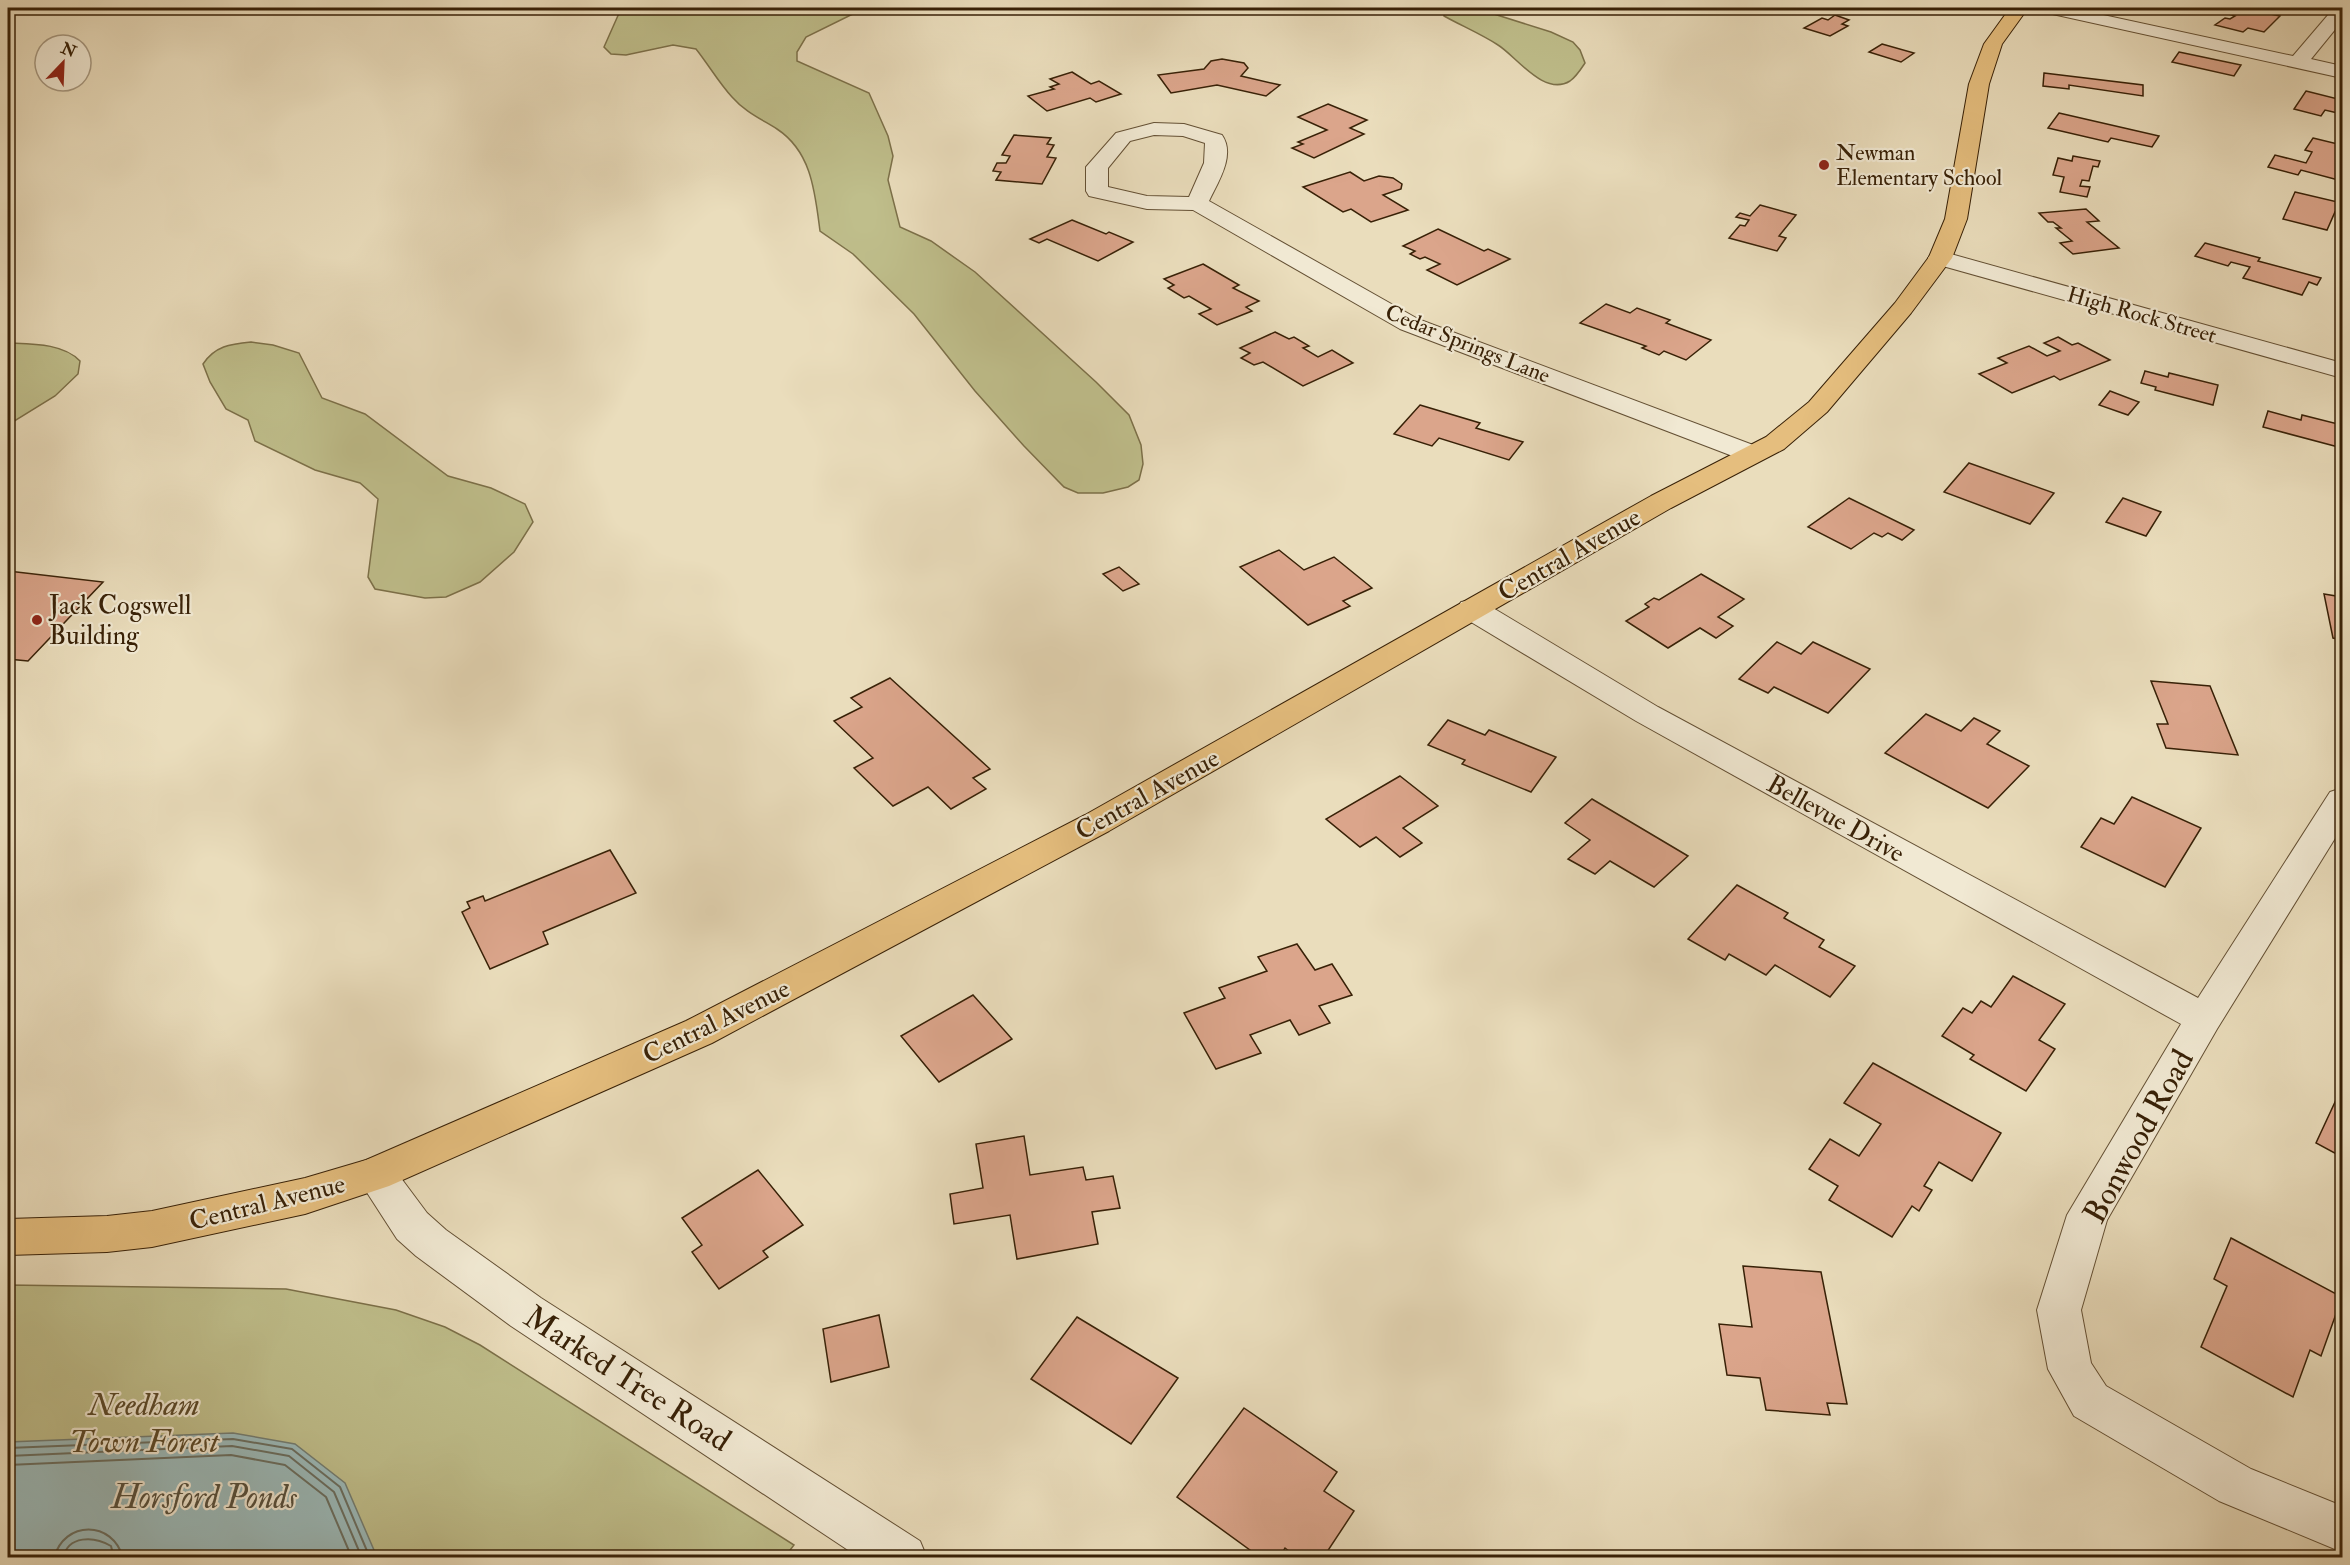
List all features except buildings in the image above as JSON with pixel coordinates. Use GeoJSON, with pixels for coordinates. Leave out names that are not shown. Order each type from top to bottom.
{"type":"FeatureCollection","features":[{"type":"Feature","properties":{"kind":"main road","name":"Central Avenue"},"geometry":{"type":"LineString","coordinates":[[8,1237],[107,1234],[152,1229],[305,1196],[375,1174],[699,1032],[1097,824],[1651,508],[1775,443],[1818,407],[1903,308],[1940,258],[1956,219],[1979,84],[1993,44],[2019,8]]}},
{"type":"Feature","properties":{"kind":"street"},"geometry":{"type":"LineString","coordinates":[[2048,8],[2343,72]]}},
{"type":"Feature","properties":{"kind":"street"},"geometry":{"type":"LineString","coordinates":[[2298,62],[2343,10]]}},
{"type":"Feature","properties":{"kind":"street"},"geometry":{"type":"LineString","coordinates":[[1154,129],[1184,130],[1215,139],[1218,150],[1210,176],[1197,203],[1177,206],[1145,203],[1098,191],[1097,167],[1123,137],[1154,129]]}},
{"type":"Feature","properties":{"kind":"street","name":"Cedar Springs Lane"},"geometry":{"type":"LineString","coordinates":[[1197,203],[1409,324],[1752,454]]}},
{"type":"Feature","properties":{"kind":"street","name":"High Rock Street"},"geometry":{"type":"LineString","coordinates":[[1940,258],[2343,371]]}},
{"type":"Feature","properties":{"kind":"street","name":"Bellevue Drive"},"geometry":{"type":"LineString","coordinates":[[1472,609],[1647,714],[2204,1019]]}},
{"type":"Feature","properties":{"kind":"street","name":"Bonwood Road"},"geometry":{"type":"LineString","coordinates":[[2343,800],[2204,1019],[2088,1215],[2060,1310],[2070,1369],[2090,1401],[2235,1485],[2343,1529]]}},
{"type":"Feature","properties":{"kind":"street","name":"Marked Tree Road"},"geometry":{"type":"LineString","coordinates":[[375,1174],[412,1226],[431,1243],[526,1312],[903,1557]]}},
{"type":"Feature","properties":{"kind":"green space"},"geometry":{"type":"Polygon","coordinates":[[[619,8],[865,8],[806,37],[797,52],[797,61],[869,93],[888,136],[893,156],[888,180],[900,227],[931,241],[975,272],[1129,415],[1141,445],[1143,464],[1139,480],[1128,487],[1103,493],[1078,493],[1064,487],[975,391],[914,314],[853,254],[820,231],[810,174],[798,149],[789,138],[737,102],[696,49],[673,45],[626,55],[611,54],[604,47],[620,11],[619,8]]]}},
{"type":"Feature","properties":{"kind":"green space"},"geometry":{"type":"Polygon","coordinates":[[[1449,8],[1475,8],[1551,32],[1573,42],[1580,50],[1585,63],[1570,81],[1550,84],[1531,73],[1498,45],[1444,16],[1449,8]]]}},
{"type":"Feature","properties":{"kind":"green space"},"geometry":{"type":"Polygon","coordinates":[[[251,342],[273,345],[299,353],[322,398],[365,414],[448,476],[491,488],[525,504],[533,522],[514,552],[480,582],[446,597],[425,598],[375,589],[368,577],[378,499],[360,483],[315,470],[255,441],[248,420],[226,409],[210,382],[203,364],[213,353],[224,347],[251,342]]]}},
{"type":"Feature","properties":{"kind":"green space"},"geometry":{"type":"Polygon","coordinates":[[[8,343],[36,344],[56,348],[73,355],[80,361],[78,374],[55,396],[8,425],[8,343]]]}},
{"type":"Feature","properties":{"kind":"green space","name":"Needham Town Forest"},"geometry":{"type":"Polygon","coordinates":[[[8,1285],[286,1289],[396,1310],[445,1327],[480,1345],[794,1545],[784,1558],[8,1558],[8,1285]]]}},
{"type":"Feature","properties":{"kind":"water","name":"Horsford Ponds"},"geometry":{"type":"Polygon","coordinates":[[[233,1433],[295,1444],[345,1483],[377,1557],[106,1558],[96,1552],[53,1558],[8,1557],[8,1442],[233,1433]]]}},
{"type":"Feature","properties":{"kind":"place","name":"Newman Elementary School"},"geometry":{"type":"Point","coordinates":[1824,165]}},
{"type":"Feature","properties":{"kind":"place","name":"Jack Cogswell Building"},"geometry":{"type":"Point","coordinates":[37,620]}}]}
